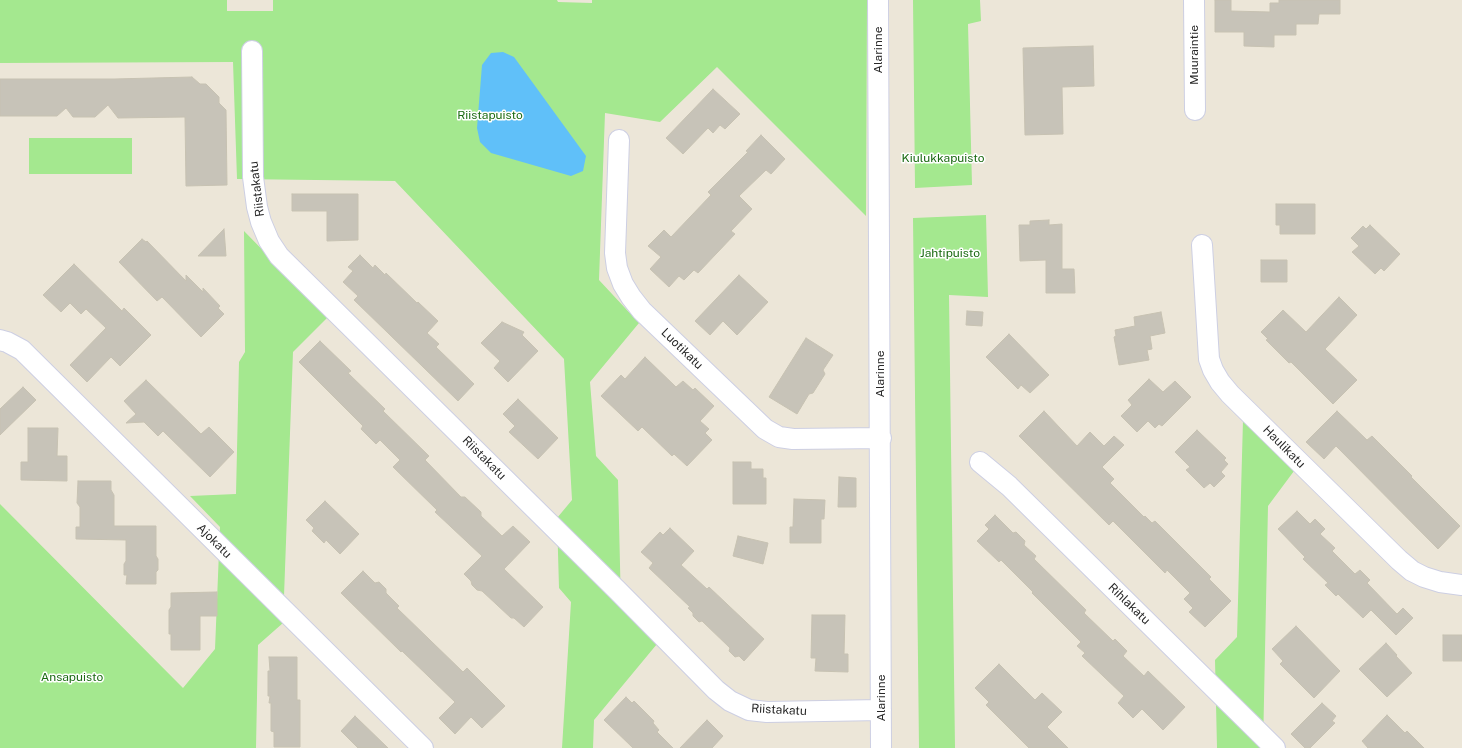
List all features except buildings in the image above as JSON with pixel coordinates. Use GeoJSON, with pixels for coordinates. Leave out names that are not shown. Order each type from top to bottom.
{"type":"FeatureCollection","features":[{"type":"Feature","properties":{"kind":"street","name":"Alarinne"},"geometry":{"type":"LineString","coordinates":[[878,0],[881,438],[881,748]]}},
{"type":"Feature","properties":{"kind":"street","name":"Muuraintie"},"geometry":{"type":"LineString","coordinates":[[1194,0],[1195,110]]}},
{"type":"Feature","properties":{"kind":"street","name":"Riistakatu"},"geometry":{"type":"LineString","coordinates":[[252,51],[253,177],[257,207],[261,222],[268,238],[279,256],[612,585],[712,687],[730,701],[749,710],[767,712],[881,710]]}},
{"type":"Feature","properties":{"kind":"street","name":"Luotikatu"},"geometry":{"type":"LineString","coordinates":[[618,140],[615,253],[617,268],[623,284],[642,311],[765,430],[779,437],[793,439],[881,438]]}},
{"type":"Feature","properties":{"kind":"street","name":"Haulikatu"},"geometry":{"type":"LineString","coordinates":[[1202,245],[1210,359],[1213,370],[1220,382],[1230,394],[1412,571],[1440,582],[1462,585]]}},
{"type":"Feature","properties":{"kind":"street","name":"Ajokatu"},"geometry":{"type":"LineString","coordinates":[[0,340],[22,350],[423,748]]}},
{"type":"Feature","properties":{"kind":"street","name":"Rihlakatu"},"geometry":{"type":"LineString","coordinates":[[980,462],[1009,486],[1275,748]]}},
{"type":"Feature","properties":{"kind":"green space","name":"Riistapuisto"},"geometry":{"type":"Polygon","coordinates":[[[0,0],[227,0],[227,11],[273,11],[273,0],[557,0],[558,2],[592,3],[592,0],[867,0],[866,216],[717,67],[660,122],[605,113],[599,280],[639,323],[590,382],[596,456],[618,480],[621,607],[657,644],[594,720],[593,748],[562,748],[571,602],[559,588],[557,518],[572,500],[564,359],[395,181],[237,179],[233,62],[0,63],[0,0]]]}},
{"type":"Feature","properties":{"kind":"green space","name":"Kiulukkapuisto"},"geometry":{"type":"Polygon","coordinates":[[[913,0],[980,0],[981,21],[968,24],[972,185],[915,188],[913,0]]]}},
{"type":"Feature","properties":{"kind":"green space"},"geometry":{"type":"Polygon","coordinates":[[[29,138],[132,138],[132,174],[29,174],[29,138]]]}},
{"type":"Feature","properties":{"kind":"green space","name":"Jahtipuisto"},"geometry":{"type":"Polygon","coordinates":[[[986,215],[988,297],[949,295],[955,748],[919,748],[913,218],[986,215]]]}},
{"type":"Feature","properties":{"kind":"green space","name":"Ansapuisto"},"geometry":{"type":"Polygon","coordinates":[[[244,231],[328,317],[293,352],[283,623],[258,645],[256,748],[0,748],[0,504],[183,688],[215,649],[220,527],[190,496],[236,494],[239,362],[245,352],[244,231]]]}},
{"type":"Feature","properties":{"kind":"green space"},"geometry":{"type":"Polygon","coordinates":[[[1243,420],[1294,471],[1268,506],[1263,748],[1217,748],[1215,660],[1237,637],[1243,420]]]}},
{"type":"Feature","properties":{"kind":"water"},"geometry":{"type":"Polygon","coordinates":[[[503,52],[514,57],[586,156],[583,171],[571,176],[491,153],[480,142],[477,128],[482,65],[491,53],[503,52]]]}}]}
